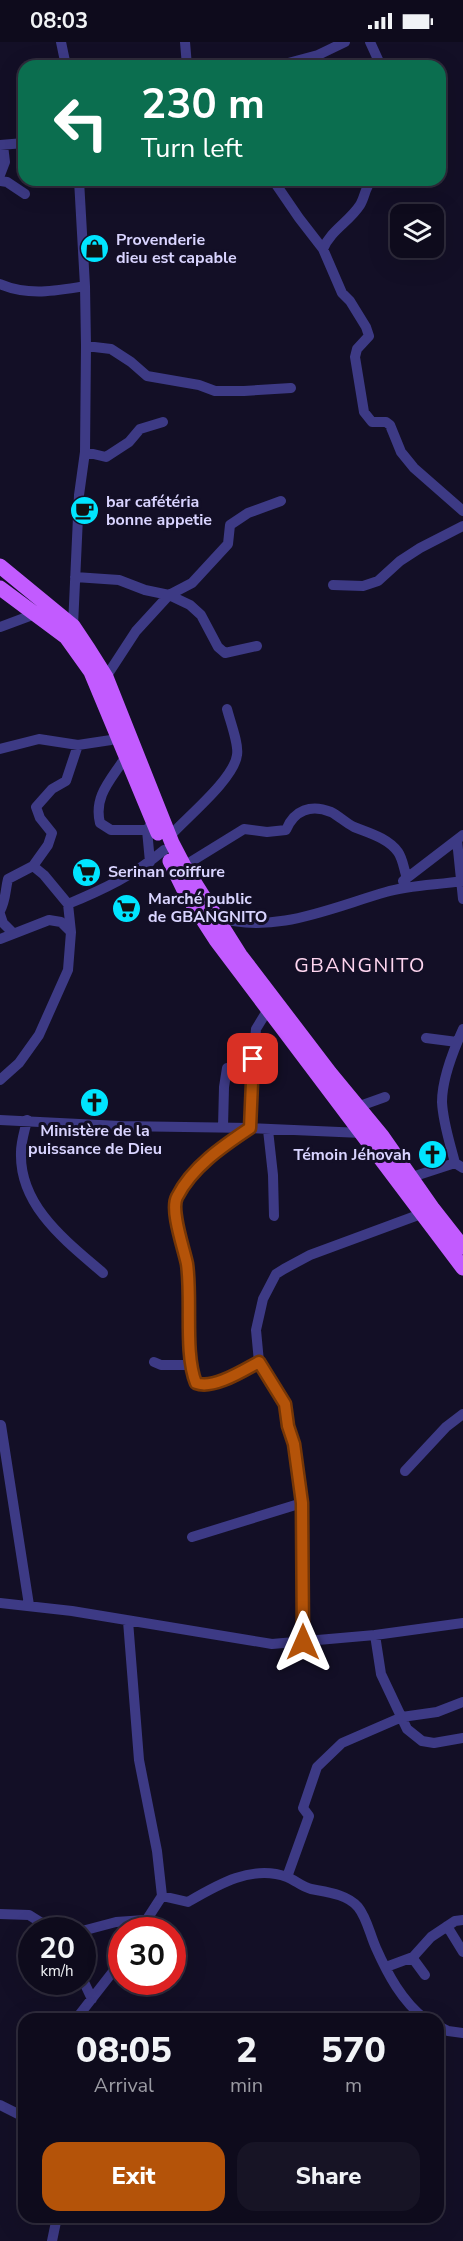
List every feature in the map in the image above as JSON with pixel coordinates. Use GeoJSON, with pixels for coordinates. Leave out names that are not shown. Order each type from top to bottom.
{"type":"FeatureCollection","features":[{"type":"Feature","properties":{"kind":"main road"},"geometry":{"type":"LineString","coordinates":[[0,566],[73,626],[106,677],[186,892],[216,940],[267,1011],[463,1268]]}},
{"type":"Feature","properties":{"kind":"main road"},"geometry":{"type":"LineString","coordinates":[[0,588],[66,637],[76,649],[91,672],[126,756],[150,826],[184,866],[349,1119],[382,1136],[433,1209],[463,1247]]}},
{"type":"Feature","properties":{"kind":"street"},"geometry":{"type":"LineString","coordinates":[[61,42],[65,60]]}},
{"type":"Feature","properties":{"kind":"street"},"geometry":{"type":"LineString","coordinates":[[185,42],[186,60]]}},
{"type":"Feature","properties":{"kind":"street"},"geometry":{"type":"LineString","coordinates":[[299,60],[318,55],[345,42]]}},
{"type":"Feature","properties":{"kind":"street"},"geometry":{"type":"LineString","coordinates":[[370,42],[378,60]]}},
{"type":"Feature","properties":{"kind":"street"},"geometry":{"type":"LineString","coordinates":[[0,176],[5,162],[2,145],[18,144]]}},
{"type":"Feature","properties":{"kind":"street"},"geometry":{"type":"LineString","coordinates":[[0,181],[7,182],[25,194]]}},
{"type":"Feature","properties":{"kind":"street"},"geometry":{"type":"LineString","coordinates":[[73,626],[79,495],[85,452],[85,286],[79,186]]}},
{"type":"Feature","properties":{"kind":"street"},"geometry":{"type":"LineString","coordinates":[[277,186],[323,249],[342,293],[355,310],[369,336],[357,349],[355,357],[364,412],[372,422],[386,422],[390,425],[401,452],[414,468],[463,511]]}},
{"type":"Feature","properties":{"kind":"street"},"geometry":{"type":"LineString","coordinates":[[323,249],[331,235],[356,210],[364,198],[367,186]]}},
{"type":"Feature","properties":{"kind":"street"},"geometry":{"type":"LineString","coordinates":[[0,284],[16,290],[34,292],[85,286]]}},
{"type":"Feature","properties":{"kind":"street"},"geometry":{"type":"LineString","coordinates":[[86,346],[111,349],[147,376],[199,385],[214,390],[291,388]]}},
{"type":"Feature","properties":{"kind":"street"},"geometry":{"type":"LineString","coordinates":[[85,452],[106,457],[129,442],[140,429],[163,422]]}},
{"type":"Feature","properties":{"kind":"street"},"geometry":{"type":"LineString","coordinates":[[106,677],[136,631],[170,595],[192,583],[228,544],[230,525],[236,520],[282,501]]}},
{"type":"Feature","properties":{"kind":"street"},"geometry":{"type":"LineString","coordinates":[[333,585],[363,586],[378,581],[400,561],[420,548],[463,526]]}},
{"type":"Feature","properties":{"kind":"street"},"geometry":{"type":"LineString","coordinates":[[75,577],[118,580],[145,590],[170,595],[190,605],[201,615],[218,648],[225,653],[257,646]]}},
{"type":"Feature","properties":{"kind":"street"},"geometry":{"type":"LineString","coordinates":[[0,627],[35,614]]}},
{"type":"Feature","properties":{"kind":"street"},"geometry":{"type":"LineString","coordinates":[[68,904],[98,891],[150,862],[168,847],[171,835],[183,821],[199,809],[235,765],[238,753],[227,709]]}},
{"type":"Feature","properties":{"kind":"street"},"geometry":{"type":"LineString","coordinates":[[0,749],[39,739],[78,744],[111,740],[117,735]]}},
{"type":"Feature","properties":{"kind":"street"},"geometry":{"type":"LineString","coordinates":[[13,933],[3,923],[0,913],[6,900],[5,888],[8,879],[33,866],[48,845],[52,834],[39,818],[36,807],[52,789],[66,780],[78,744]]}},
{"type":"Feature","properties":{"kind":"street"},"geometry":{"type":"LineString","coordinates":[[126,756],[107,783],[97,811],[100,823],[111,830],[150,826],[150,862]]}},
{"type":"Feature","properties":{"kind":"street"},"geometry":{"type":"LineString","coordinates":[[184,866],[244,829],[267,832],[286,830],[290,819],[300,811],[313,808],[330,812],[392,846],[399,854],[407,878]]}},
{"type":"Feature","properties":{"kind":"street"},"geometry":{"type":"LineString","coordinates":[[388,891],[460,838]]}},
{"type":"Feature","properties":{"kind":"street"},"geometry":{"type":"LineString","coordinates":[[460,838],[463,899]]}},
{"type":"Feature","properties":{"kind":"street"},"geometry":{"type":"LineString","coordinates":[[0,1080],[19,1063],[39,1035],[68,970],[71,932],[68,904],[45,875],[33,866]]}},
{"type":"Feature","properties":{"kind":"street"},"geometry":{"type":"LineString","coordinates":[[216,917],[233,922],[281,921],[322,913],[388,891],[462,881]]}},
{"type":"Feature","properties":{"kind":"street"},"geometry":{"type":"LineString","coordinates":[[0,939],[49,920],[61,922],[71,932]]}},
{"type":"Feature","properties":{"kind":"street"},"geometry":{"type":"LineString","coordinates":[[250,1128],[256,1029],[267,1011]]}},
{"type":"Feature","properties":{"kind":"street"},"geometry":{"type":"LineString","coordinates":[[412,1177],[459,1166],[445,1127],[442,1102],[444,1083],[463,1029]]}},
{"type":"Feature","properties":{"kind":"street"},"geometry":{"type":"LineString","coordinates":[[426,1038],[457,1042]]}},
{"type":"Feature","properties":{"kind":"street"},"geometry":{"type":"LineString","coordinates":[[223,1127],[226,1068]]}},
{"type":"Feature","properties":{"kind":"street"},"geometry":{"type":"LineString","coordinates":[[0,1120],[268,1130],[349,1119],[385,1097]]}},
{"type":"Feature","properties":{"kind":"street"},"geometry":{"type":"LineString","coordinates":[[27,1120],[21,1150],[22,1172],[27,1189],[53,1229],[103,1273]]}},
{"type":"Feature","properties":{"kind":"street"},"geometry":{"type":"LineString","coordinates":[[250,1128],[215,1152],[186,1183],[175,1199],[176,1217],[189,1284],[191,1365],[196,1383],[206,1385],[230,1377],[259,1362]]}},
{"type":"Feature","properties":{"kind":"street"},"geometry":{"type":"LineString","coordinates":[[268,1130],[273,1175],[274,1216]]}},
{"type":"Feature","properties":{"kind":"street"},"geometry":{"type":"LineString","coordinates":[[303,1642],[302,1503],[294,1444],[288,1426],[285,1404],[259,1362],[256,1330],[263,1299],[276,1274],[310,1255],[421,1214]]}},
{"type":"Feature","properties":{"kind":"street"},"geometry":{"type":"LineString","coordinates":[[154,1362],[161,1365],[191,1365]]}},
{"type":"Feature","properties":{"kind":"street"},"geometry":{"type":"LineString","coordinates":[[405,1471],[446,1427],[463,1414]]}},
{"type":"Feature","properties":{"kind":"street"},"geometry":{"type":"LineString","coordinates":[[1,1425],[18,1547],[29,1605]]}},
{"type":"Feature","properties":{"kind":"street"},"geometry":{"type":"LineString","coordinates":[[192,1537],[302,1503]]}},
{"type":"Feature","properties":{"kind":"street"},"geometry":{"type":"LineString","coordinates":[[0,1603],[29,1605],[272,1644],[375,1635],[463,1623]]}},
{"type":"Feature","properties":{"kind":"street"},"geometry":{"type":"LineString","coordinates":[[128,1621],[139,1760],[157,1851],[162,1896],[147,1917]]}},
{"type":"Feature","properties":{"kind":"street"},"geometry":{"type":"LineString","coordinates":[[375,1635],[381,1674],[407,1729],[422,1741],[434,1743],[463,1738]]}},
{"type":"Feature","properties":{"kind":"street"},"geometry":{"type":"LineString","coordinates":[[287,1877],[309,1816],[303,1808],[317,1767],[342,1743],[402,1717],[437,1712],[463,1702]]}},
{"type":"Feature","properties":{"kind":"street"},"geometry":{"type":"LineString","coordinates":[[162,1896],[188,1902],[213,1887],[243,1876],[264,1873],[287,1877],[308,1888],[345,1898],[358,1907],[400,1996],[418,2013]]}},
{"type":"Feature","properties":{"kind":"street"},"geometry":{"type":"LineString","coordinates":[[0,1914],[31,1917]]}},
{"type":"Feature","properties":{"kind":"street"},"geometry":{"type":"LineString","coordinates":[[386,1967],[413,1956],[431,1936],[463,1920]]}},
{"type":"Feature","properties":{"kind":"street"},"geometry":{"type":"LineString","coordinates":[[447,1926],[463,1953]]}},
{"type":"Feature","properties":{"kind":"street"},"geometry":{"type":"LineString","coordinates":[[405,1960],[414,1960],[425,1975]]}},
{"type":"Feature","properties":{"kind":"street"},"geometry":{"type":"LineString","coordinates":[[80,2013],[108,1978]]}},
{"type":"Feature","properties":{"kind":"street"},"geometry":{"type":"LineString","coordinates":[[90,1995],[92,1999]]}},
{"type":"Feature","properties":{"kind":"street"},"geometry":{"type":"LineString","coordinates":[[444,2029],[463,2033]]}},
{"type":"Feature","properties":{"kind":"street"},"geometry":{"type":"LineString","coordinates":[[0,2105],[18,2114]]}},
{"type":"Feature","properties":{"kind":"street"},"geometry":{"type":"LineString","coordinates":[[52,2241],[56,2223]]}},
{"type":"Feature","properties":{"kind":"place","name":"Provenderie dieu est capable"},"geometry":{"type":"Point","coordinates":[95,249]}},
{"type":"Feature","properties":{"kind":"place","name":"bar cafétéria bonne appetie"},"geometry":{"type":"Point","coordinates":[85,511]}},
{"type":"Feature","properties":{"kind":"place","name":"Serinan coiffure"},"geometry":{"type":"Point","coordinates":[87,872]}},
{"type":"Feature","properties":{"kind":"place","name":"Marché public de GBANGNITO"},"geometry":{"type":"Point","coordinates":[127,908]}},
{"type":"Feature","properties":{"kind":"place","name":"Ministère de la puissance de Dieu"},"geometry":{"type":"Point","coordinates":[95,1103]}},
{"type":"Feature","properties":{"kind":"place","name":"Témoin Jéhovah"},"geometry":{"type":"Point","coordinates":[432,1155]}},
{"type":"Feature","properties":{"kind":"district","name":"GBANGNITO"},"geometry":{"type":"Point","coordinates":[360,965]}},
{"type":"Feature","properties":{"kind":"route"},"geometry":{"type":"LineString","coordinates":[[253,1059],[250,1128],[225,1143],[186,1183],[175,1199],[176,1217],[189,1284],[191,1365],[196,1383],[206,1385],[230,1377],[259,1362],[285,1404],[288,1426],[294,1444],[302,1503],[303,1642]]}}]}
